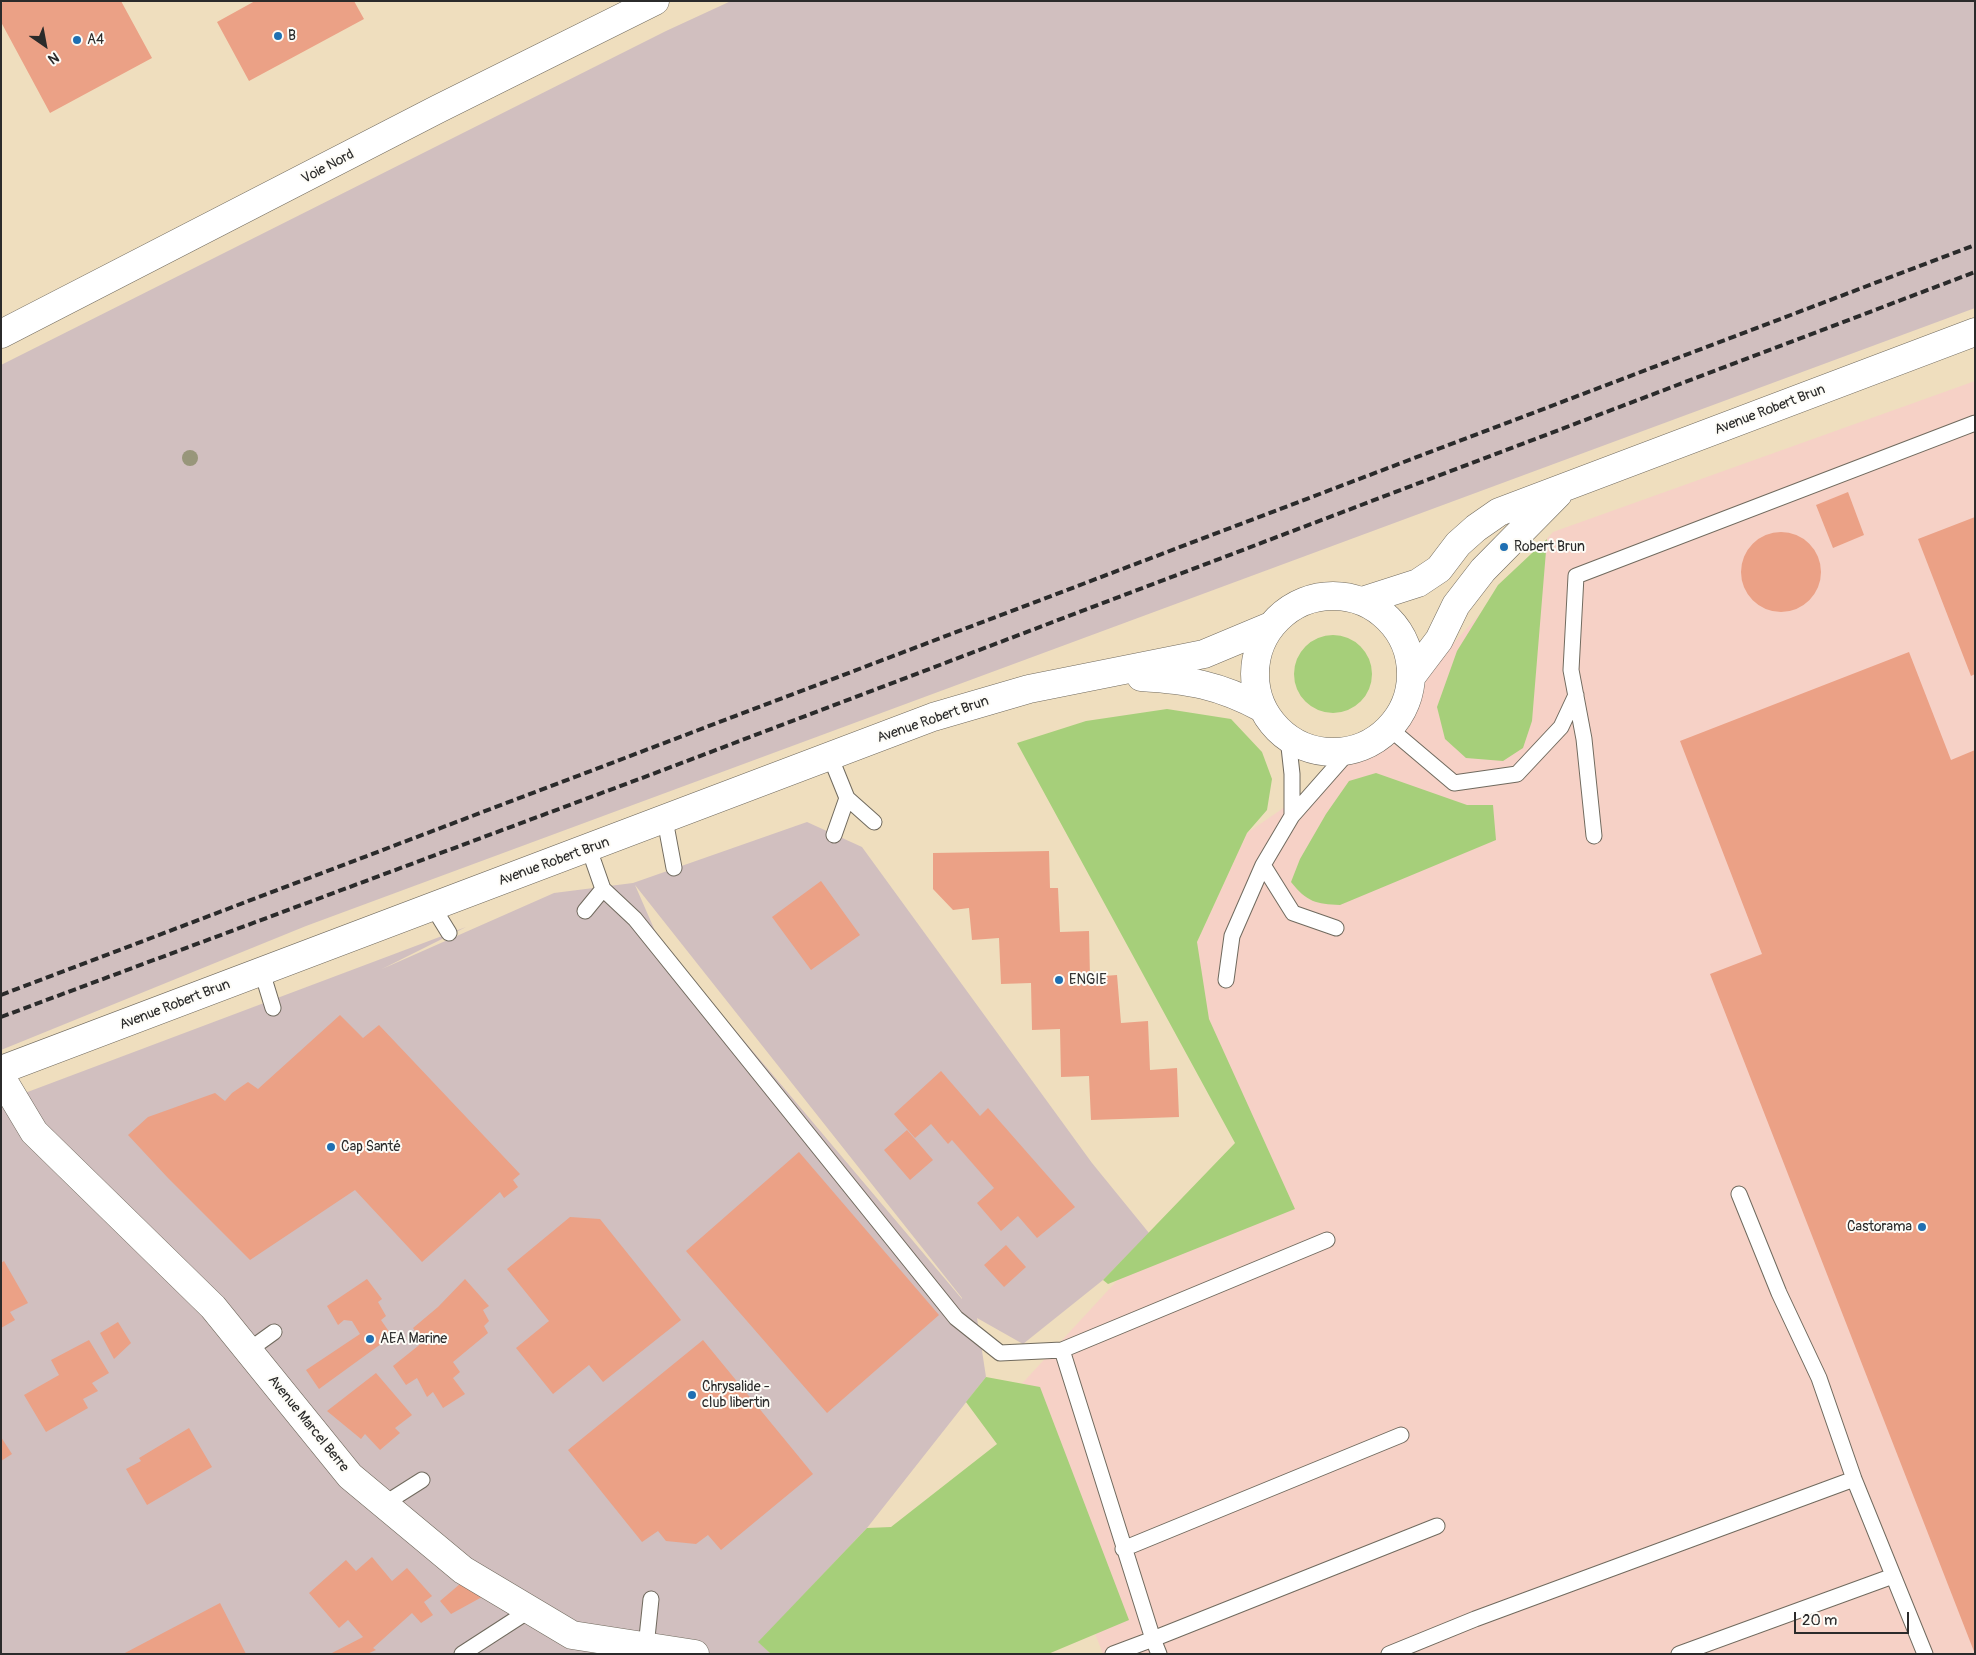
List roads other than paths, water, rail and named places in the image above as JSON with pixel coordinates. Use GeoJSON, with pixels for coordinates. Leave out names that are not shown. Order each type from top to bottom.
{"type":"FeatureCollection","features":[{"type":"Feature","properties":{"kind":"street","name":"Voie Nord"},"geometry":{"type":"LineString","coordinates":[[1,334],[605,12],[655,1]]}},
{"type":"Feature","properties":{"kind":"street","name":"Avenue Robert Brun"},"geometry":{"type":"LineString","coordinates":[[1362,601],[1418,584],[1439,569],[1458,544],[1476,528],[1499,512],[1975,332]]}},
{"type":"Feature","properties":{"kind":"street","name":"Avenue Robert Brun"},"geometry":{"type":"LineString","coordinates":[[1411,677],[1439,640],[1456,605],[1483,570],[1566,487]]}},
{"type":"Feature","properties":{"kind":"street"},"geometry":{"type":"LineString","coordinates":[[1338,595],[1362,601],[1383,613],[1399,631],[1409,654],[1411,677],[1408,696],[1401,713],[1389,728],[1371,741],[1351,749],[1322,750],[1308,748],[1288,738],[1273,724],[1262,708],[1256,687],[1255,666],[1260,645],[1271,626],[1290,608],[1312,598],[1338,595]]}},
{"type":"Feature","properties":{"kind":"street","name":"Avenue Robert Brun"},"geometry":{"type":"LineString","coordinates":[[1,1070],[589,849],[933,717],[1020,692],[1112,675],[1204,654],[1271,626]]}},
{"type":"Feature","properties":{"kind":"street","name":"Avenue Robert Brun"},"geometry":{"type":"LineString","coordinates":[[1112,675],[1196,682],[1232,692],[1262,708]]}},
{"type":"Feature","properties":{"kind":"street","name":"Avenue Marcel Berre"},"geometry":{"type":"LineString","coordinates":[[1,1077],[34,1132],[213,1307],[350,1476],[463,1570],[572,1635],[670,1651]]}},
{"type":"Feature","properties":{"kind":"lane"},"geometry":{"type":"LineString","coordinates":[[1594,836],[1584,739],[1572,670],[1576,576],[1975,423]]}},
{"type":"Feature","properties":{"kind":"lane"},"geometry":{"type":"LineString","coordinates":[[1389,728],[1454,783],[1517,774],[1561,727],[1576,695]]}},
{"type":"Feature","properties":{"kind":"lane"},"geometry":{"type":"LineString","coordinates":[[1288,738],[1292,774],[1292,816]]}},
{"type":"Feature","properties":{"kind":"lane"},"geometry":{"type":"LineString","coordinates":[[1226,980],[1232,936],[1263,865],[1292,816],[1351,749]]}},
{"type":"Feature","properties":{"kind":"lane"},"geometry":{"type":"LineString","coordinates":[[830,756],[847,798],[874,822]]}},
{"type":"Feature","properties":{"kind":"lane"},"geometry":{"type":"LineString","coordinates":[[834,835],[847,798]]}},
{"type":"Feature","properties":{"kind":"lane"},"geometry":{"type":"LineString","coordinates":[[665,820],[674,868]]}},
{"type":"Feature","properties":{"kind":"lane"},"geometry":{"type":"LineString","coordinates":[[589,849],[604,889],[636,919],[956,1318],[1000,1353],[1062,1350],[1327,1240]]}},
{"type":"Feature","properties":{"kind":"lane"},"geometry":{"type":"LineString","coordinates":[[1263,865],[1293,913],[1336,928]]}},
{"type":"Feature","properties":{"kind":"lane"},"geometry":{"type":"LineString","coordinates":[[585,911],[604,889]]}},
{"type":"Feature","properties":{"kind":"lane"},"geometry":{"type":"LineString","coordinates":[[433,907],[449,933]]}},
{"type":"Feature","properties":{"kind":"lane"},"geometry":{"type":"LineString","coordinates":[[262,972],[273,1008]]}},
{"type":"Feature","properties":{"kind":"lane"},"geometry":{"type":"LineString","coordinates":[[1739,1194],[1778,1292],[1819,1378],[1854,1480],[1924,1654]]}},
{"type":"Feature","properties":{"kind":"lane"},"geometry":{"type":"LineString","coordinates":[[249,1350],[274,1332]]}},
{"type":"Feature","properties":{"kind":"lane"},"geometry":{"type":"LineString","coordinates":[[1062,1350],[1123,1549],[1152,1639],[1159,1654]]}},
{"type":"Feature","properties":{"kind":"lane"},"geometry":{"type":"LineString","coordinates":[[1123,1549],[1401,1435]]}},
{"type":"Feature","properties":{"kind":"lane"},"geometry":{"type":"LineString","coordinates":[[384,1504],[422,1480]]}},
{"type":"Feature","properties":{"kind":"lane"},"geometry":{"type":"LineString","coordinates":[[1389,1654],[1475,1619],[1854,1480]]}},
{"type":"Feature","properties":{"kind":"lane"},"geometry":{"type":"LineString","coordinates":[[1113,1654],[1437,1526]]}},
{"type":"Feature","properties":{"kind":"lane"},"geometry":{"type":"LineString","coordinates":[[1679,1654],[1893,1576]]}},
{"type":"Feature","properties":{"kind":"lane"},"geometry":{"type":"LineString","coordinates":[[651,1599],[670,1651]]}},
{"type":"Feature","properties":{"kind":"lane"},"geometry":{"type":"LineString","coordinates":[[462,1654],[530,1610]]}},
{"type":"Feature","properties":{"kind":"railway"},"geometry":{"type":"LineString","coordinates":[[1,995],[1975,245]]}},
{"type":"Feature","properties":{"kind":"railway"},"geometry":{"type":"LineString","coordinates":[[1,1017],[650,775],[1975,272]]}},
{"type":"Feature","properties":{"kind":"place","name":"B"},"geometry":{"type":"Point","coordinates":[278,36]}},
{"type":"Feature","properties":{"kind":"place","name":"A4"},"geometry":{"type":"Point","coordinates":[77,40]}},
{"type":"Feature","properties":{"kind":"place","name":"Robert Brun"},"geometry":{"type":"Point","coordinates":[1504,547]}},
{"type":"Feature","properties":{"kind":"place","name":"ENGIE"},"geometry":{"type":"Point","coordinates":[1059,980]}},
{"type":"Feature","properties":{"kind":"place","name":"Cap Santé"},"geometry":{"type":"Point","coordinates":[331,1147]}},
{"type":"Feature","properties":{"kind":"place","name":"Castorama"},"geometry":{"type":"Point","coordinates":[1922,1227]}},
{"type":"Feature","properties":{"kind":"place","name":"AEA Marine"},"geometry":{"type":"Point","coordinates":[370,1339]}},
{"type":"Feature","properties":{"kind":"place","name":"Chrysalide - club libertin"},"geometry":{"type":"Point","coordinates":[692,1395]}}]}
